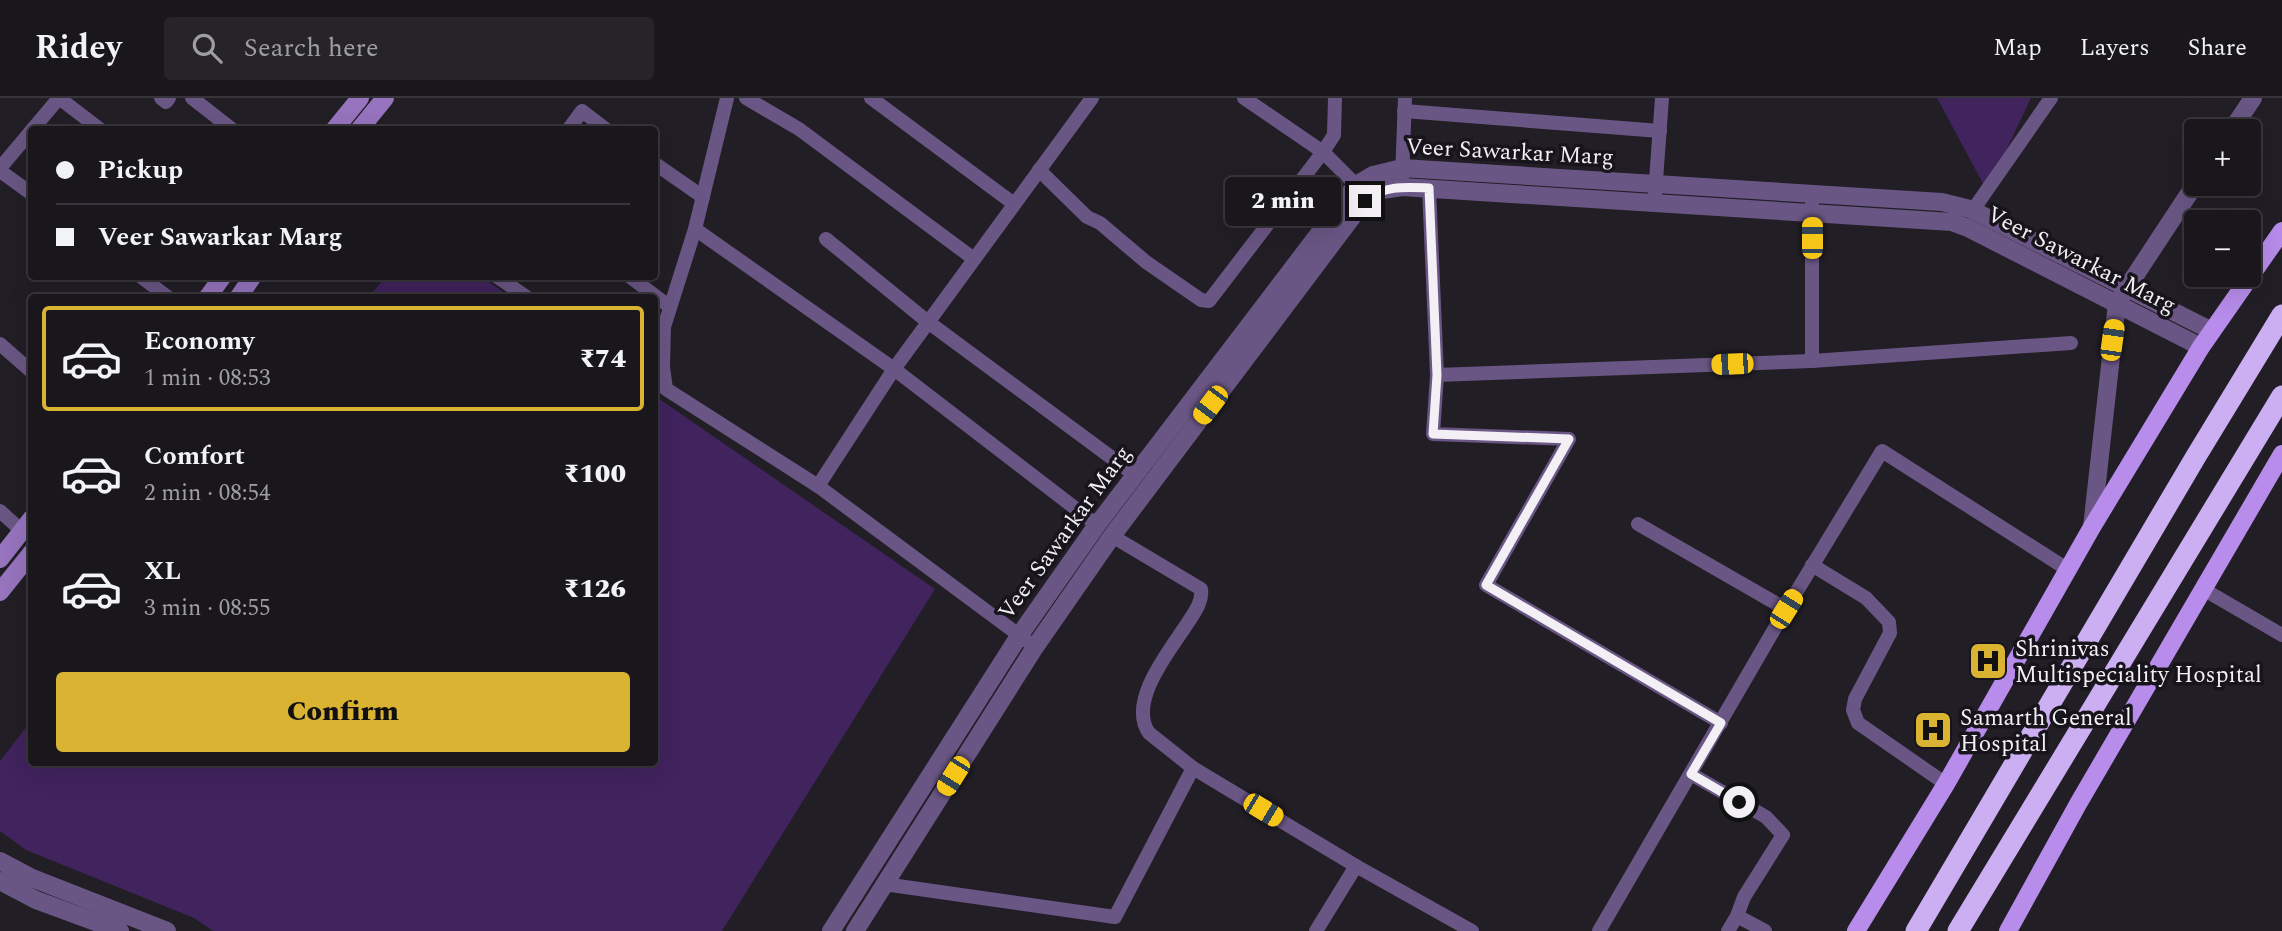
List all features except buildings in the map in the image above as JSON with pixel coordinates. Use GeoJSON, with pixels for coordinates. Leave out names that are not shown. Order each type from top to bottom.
{"type":"FeatureCollection","features":[{"type":"Feature","properties":{"kind":"highway"},"geometry":{"type":"LineString","coordinates":[[1916,931],[2282,315]]}},
{"type":"Feature","properties":{"kind":"highway"},"geometry":{"type":"LineString","coordinates":[[1958,931],[2282,396]]}},
{"type":"Feature","properties":{"kind":"main road"},"geometry":{"type":"LineString","coordinates":[[337,126],[360,98]]}},
{"type":"Feature","properties":{"kind":"main road"},"geometry":{"type":"LineString","coordinates":[[362,126],[385,98]]}},
{"type":"Feature","properties":{"kind":"main road"},"geometry":{"type":"LineString","coordinates":[[1856,931],[1946,784],[2067,569],[2201,347],[2282,231]]}},
{"type":"Feature","properties":{"kind":"main road"},"geometry":{"type":"LineString","coordinates":[[2008,931],[2078,804],[2282,454]]}},
{"type":"Feature","properties":{"kind":"main road"},"geometry":{"type":"LineString","coordinates":[[0,559],[27,524]]}},
{"type":"Feature","properties":{"kind":"main road"},"geometry":{"type":"LineString","coordinates":[[0,592],[28,557]]}},
{"type":"Feature","properties":{"kind":"street"},"geometry":{"type":"LineString","coordinates":[[35,126],[59,98],[96,126]]}},
{"type":"Feature","properties":{"kind":"street"},"geometry":{"type":"LineString","coordinates":[[161,98],[166,102],[169,98]]}},
{"type":"Feature","properties":{"kind":"street"},"geometry":{"type":"LineString","coordinates":[[192,98],[228,126]]}},
{"type":"Feature","properties":{"kind":"street"},"geometry":{"type":"LineString","coordinates":[[727,98],[695,229],[664,327],[660,385],[818,486],[1035,647]]}},
{"type":"Feature","properties":{"kind":"street"},"geometry":{"type":"LineString","coordinates":[[746,98],[799,128],[974,260]]}},
{"type":"Feature","properties":{"kind":"street"},"geometry":{"type":"LineString","coordinates":[[872,98],[1014,204]]}},
{"type":"Feature","properties":{"kind":"street"},"geometry":{"type":"LineString","coordinates":[[818,486],[894,369],[1092,98]]}},
{"type":"Feature","properties":{"kind":"street"},"geometry":{"type":"LineString","coordinates":[[1244,98],[1323,152],[1360,193]]}},
{"type":"Feature","properties":{"kind":"street"},"geometry":{"type":"LineString","coordinates":[[1040,170],[1087,217],[1100,223],[1146,262],[1205,301],[1214,298],[1334,135],[1335,98]]}},
{"type":"Feature","properties":{"kind":"street"},"geometry":{"type":"LineString","coordinates":[[1654,203],[1662,98]]}},
{"type":"Feature","properties":{"kind":"street"},"geometry":{"type":"LineString","coordinates":[[1973,210],[2050,98]]}},
{"type":"Feature","properties":{"kind":"street"},"geometry":{"type":"LineString","coordinates":[[2239,119],[2253,98]]}},
{"type":"Feature","properties":{"kind":"street"},"geometry":{"type":"LineString","coordinates":[[1402,187],[1404,105],[1660,131]]}},
{"type":"Feature","properties":{"kind":"street"},"geometry":{"type":"LineString","coordinates":[[571,126],[582,111],[602,126]]}},
{"type":"Feature","properties":{"kind":"street"},"geometry":{"type":"LineString","coordinates":[[28,135],[0,169],[28,191]]}},
{"type":"Feature","properties":{"kind":"street"},"geometry":{"type":"LineString","coordinates":[[658,166],[703,197]]}},
{"type":"Feature","properties":{"kind":"street","name":"Veer Sawarkar Marg"},"geometry":{"type":"LineString","coordinates":[[855,931],[1035,647],[1373,175],[1402,168],[1960,205],[2122,295],[2201,347]]}},
{"type":"Feature","properties":{"kind":"street","name":"Veer Sawarkar Marg"},"geometry":{"type":"LineString","coordinates":[[831,931],[1019,636],[1097,525],[1241,334],[1360,193],[1402,187],[1429,188],[1943,221],[1960,224],[2212,331]]}},
{"type":"Feature","properties":{"kind":"street"},"geometry":{"type":"LineString","coordinates":[[1429,188],[1437,375],[1433,434],[1569,439],[1486,585],[1721,723]]}},
{"type":"Feature","properties":{"kind":"street"},"geometry":{"type":"LineString","coordinates":[[1812,194],[1812,361]]}},
{"type":"Feature","properties":{"kind":"street"},"geometry":{"type":"LineString","coordinates":[[2092,527],[2122,295],[2187,196]]}},
{"type":"Feature","properties":{"kind":"street"},"geometry":{"type":"LineString","coordinates":[[695,229],[894,369],[1097,525]]}},
{"type":"Feature","properties":{"kind":"street"},"geometry":{"type":"LineString","coordinates":[[826,239],[928,322],[1135,475]]}},
{"type":"Feature","properties":{"kind":"street"},"geometry":{"type":"LineString","coordinates":[[150,280],[165,294]]}},
{"type":"Feature","properties":{"kind":"street"},"geometry":{"type":"LineString","coordinates":[[502,280],[522,294]]}},
{"type":"Feature","properties":{"kind":"street"},"geometry":{"type":"LineString","coordinates":[[634,280],[653,294]]}},
{"type":"Feature","properties":{"kind":"street"},"geometry":{"type":"LineString","coordinates":[[658,298],[670,307]]}},
{"type":"Feature","properties":{"kind":"street"},"geometry":{"type":"LineString","coordinates":[[1437,375],[1812,361],[2071,343]]}},
{"type":"Feature","properties":{"kind":"street"},"geometry":{"type":"LineString","coordinates":[[0,344],[28,368]]}},
{"type":"Feature","properties":{"kind":"street"},"geometry":{"type":"LineString","coordinates":[[1599,931],[1786,609],[1882,451],[2067,569]]}},
{"type":"Feature","properties":{"kind":"street"},"geometry":{"type":"LineString","coordinates":[[0,511],[27,524]]}},
{"type":"Feature","properties":{"kind":"street"},"geometry":{"type":"LineString","coordinates":[[1638,524],[1786,609]]}},
{"type":"Feature","properties":{"kind":"street"},"geometry":{"type":"LineString","coordinates":[[1112,536],[1201,589],[1202,596],[1194,613],[1150,683],[1142,716],[1149,733],[1193,768],[1356,866],[1472,931]]}},
{"type":"Feature","properties":{"kind":"street"},"geometry":{"type":"LineString","coordinates":[[1812,565],[1866,598],[1889,622],[1890,633],[1855,699],[1853,710],[1858,723],[1946,784]]}},
{"type":"Feature","properties":{"kind":"street"},"geometry":{"type":"LineString","coordinates":[[2203,589],[2282,635]]}},
{"type":"Feature","properties":{"kind":"street"},"geometry":{"type":"LineString","coordinates":[[1107,931],[1193,768]]}},
{"type":"Feature","properties":{"kind":"street"},"geometry":{"type":"LineString","coordinates":[[1691,774],[1766,817],[1783,835],[1744,897],[1728,931]]}},
{"type":"Feature","properties":{"kind":"street"},"geometry":{"type":"LineString","coordinates":[[0,861],[32,878],[167,931]]}},
{"type":"Feature","properties":{"kind":"street"},"geometry":{"type":"LineString","coordinates":[[1317,931],[1356,866]]}},
{"type":"Feature","properties":{"kind":"street"},"geometry":{"type":"LineString","coordinates":[[0,881],[36,900],[113,930]]}},
{"type":"Feature","properties":{"kind":"street"},"geometry":{"type":"LineString","coordinates":[[884,884],[1115,917]]}},
{"type":"Feature","properties":{"kind":"street"},"geometry":{"type":"LineString","coordinates":[[1737,916],[1765,931]]}},
{"type":"Feature","properties":{"kind":"shaded area"},"geometry":{"type":"Polygon","coordinates":[[[1937,98],[2031,98],[1987,191],[1937,98]]]}},
{"type":"Feature","properties":{"kind":"shaded area"},"geometry":{"type":"Polygon","coordinates":[[[383,280],[486,280],[506,294],[371,294],[383,280]]]}},
{"type":"Feature","properties":{"kind":"shaded area"},"geometry":{"type":"Polygon","coordinates":[[[658,398],[935,589],[722,931],[213,931],[194,918],[26,850],[0,831],[0,761],[28,725],[28,766],[658,766],[658,398]]]}},
{"type":"Feature","properties":{"kind":"place","name":"Shrinivas Multispeciality Hospital"},"geometry":{"type":"Point","coordinates":[1988,661]}},
{"type":"Feature","properties":{"kind":"place","name":"Samarth General Hospital"},"geometry":{"type":"Point","coordinates":[1933,730]}},
{"type":"Feature","properties":{"kind":"route"},"geometry":{"type":"LineString","coordinates":[[1365,201],[1391,187],[1429,188],[1437,375],[1433,434],[1569,439],[1486,585],[1721,723],[1691,774],[1739,802]]}}]}
